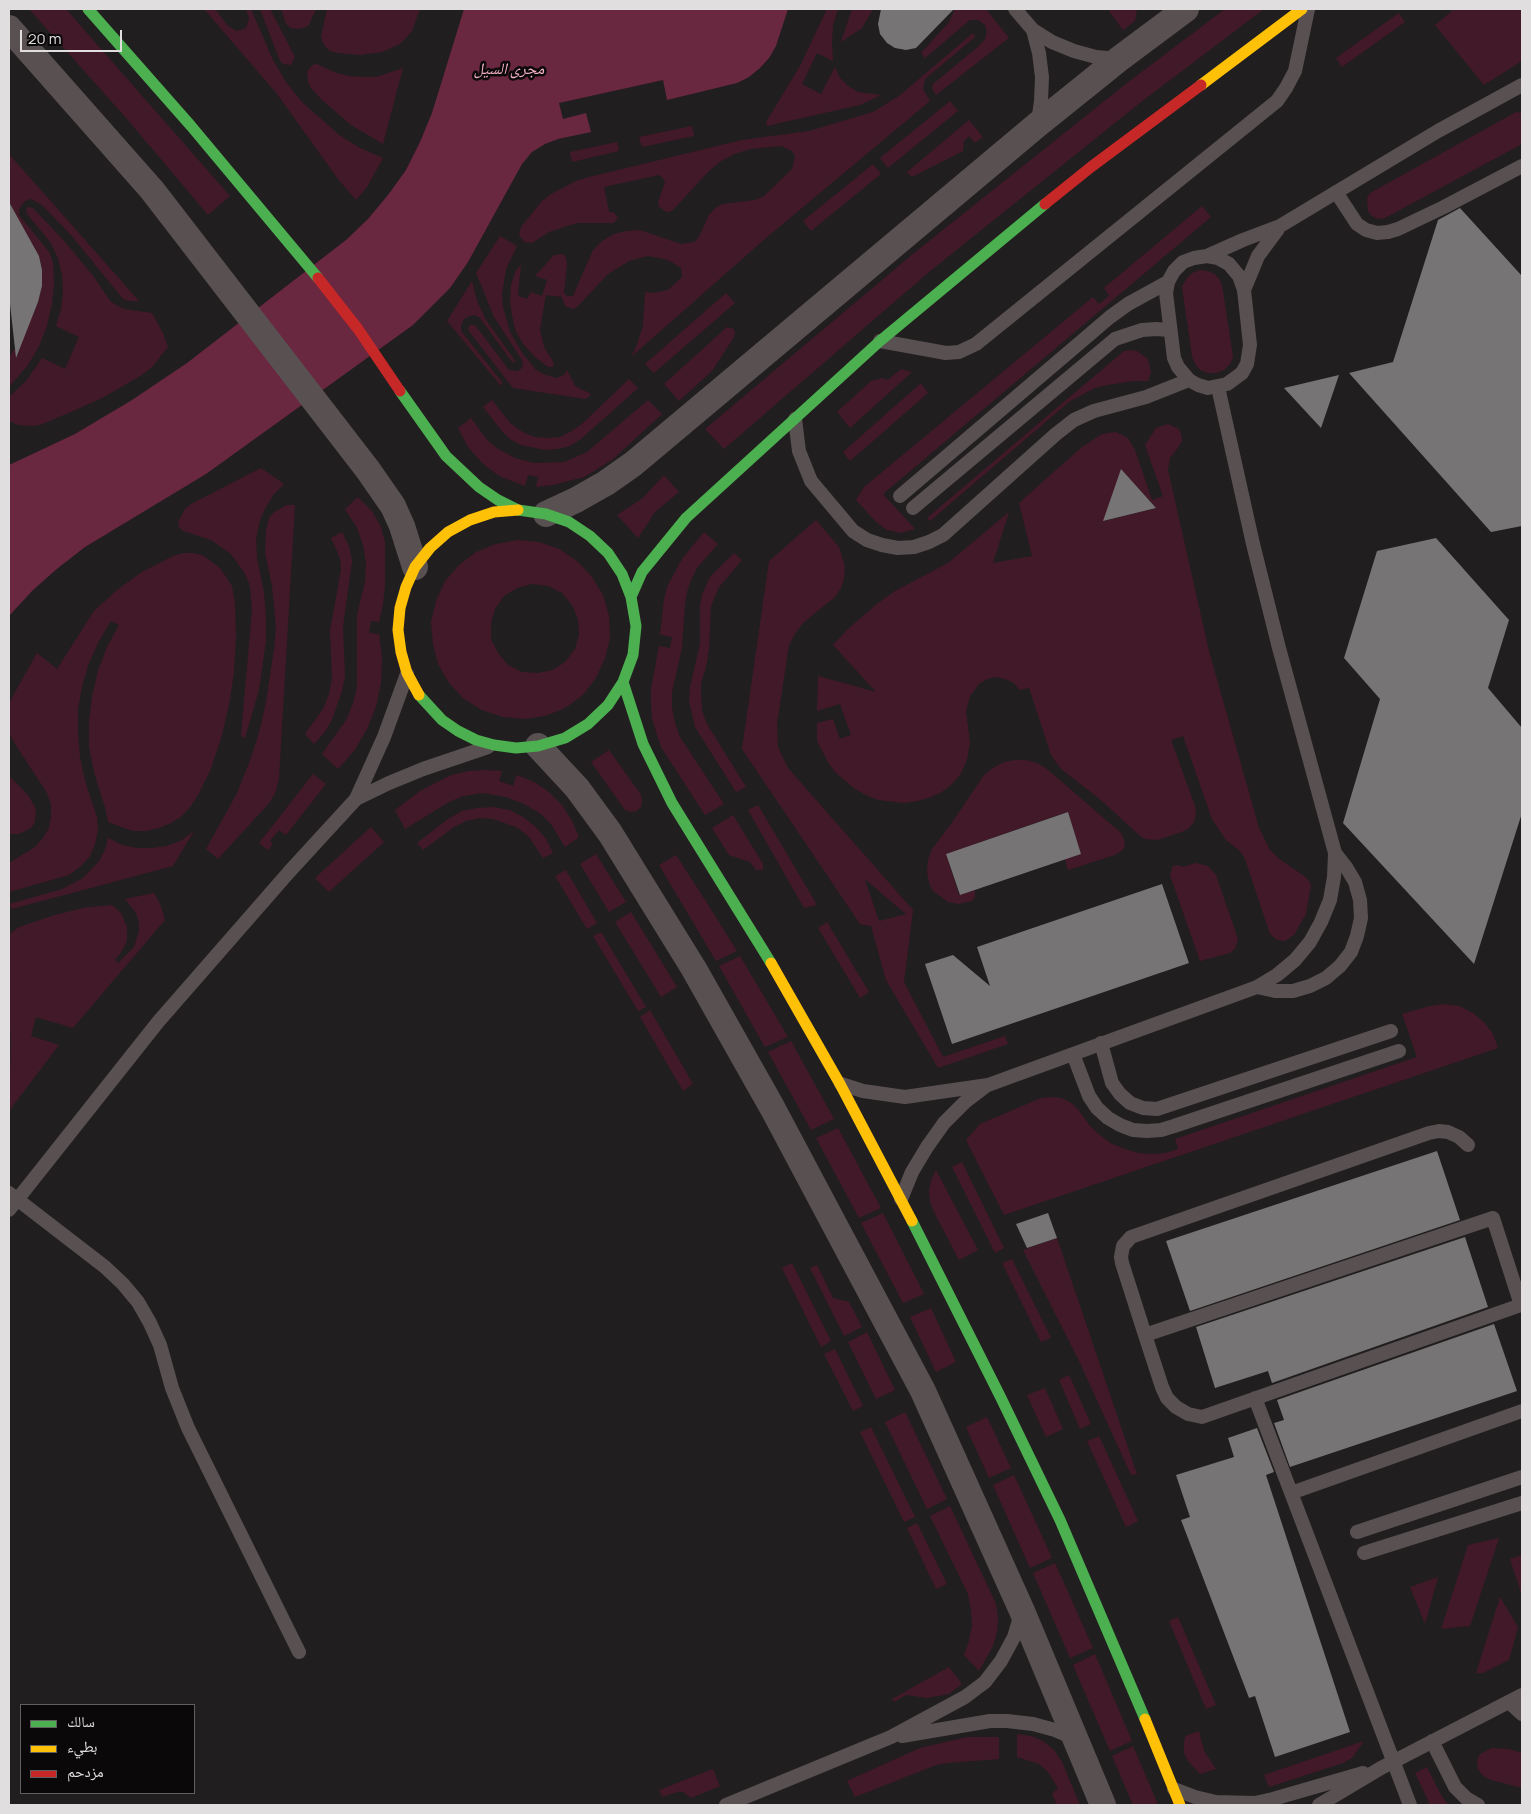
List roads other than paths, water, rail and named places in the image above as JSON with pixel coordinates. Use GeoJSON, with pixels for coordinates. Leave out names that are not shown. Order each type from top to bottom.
{"type":"FeatureCollection","features":[{"type":"Feature","properties":{"kind":"street"},"geometry":{"type":"LineString","coordinates":[[88,9],[191,126],[326,288],[451,462],[479,487],[498,500],[518,510]]}},
{"type":"Feature","properties":{"kind":"street"},"geometry":{"type":"LineString","coordinates":[[546,514],[598,487],[633,464],[1037,125],[1119,59],[1186,9]]}},
{"type":"Feature","properties":{"kind":"street"},"geometry":{"type":"LineString","coordinates":[[631,597],[642,572],[676,529],[880,341],[984,253],[1091,167],[1302,9]]}},
{"type":"Feature","properties":{"kind":"street"},"geometry":{"type":"LineString","coordinates":[[9,28],[152,190],[368,470],[392,506],[402,526],[415,567]]}},
{"type":"Feature","properties":{"kind":"street"},"geometry":{"type":"LineString","coordinates":[[518,510],[546,514],[569,522],[590,536],[608,553],[622,574],[631,597],[636,626],[633,655],[623,682],[608,705],[588,724],[565,738],[538,746],[516,748],[494,745],[476,740],[442,720],[416,691],[407,673],[401,652],[398,630],[400,608],[406,587],[415,567],[430,548],[448,532],[470,520],[494,512],[518,510]]}},
{"type":"Feature","properties":{"kind":"street"},"geometry":{"type":"LineString","coordinates":[[623,682],[643,744],[672,803],[774,968],[840,1084],[1001,1398],[1060,1520],[1115,1646],[1180,1805]]}},
{"type":"Feature","properties":{"kind":"street"},"geometry":{"type":"LineString","coordinates":[[538,746],[577,788],[610,833],[694,969],[773,1109],[923,1391],[1022,1611],[1076,1738],[1102,1805]]}},
{"type":"Feature","properties":{"kind":"lane"},"geometry":{"type":"LineString","coordinates":[[1015,9],[1033,30],[1052,42],[1096,57],[1119,59]]}},
{"type":"Feature","properties":{"kind":"lane"},"geometry":{"type":"LineString","coordinates":[[880,341],[946,353],[959,352],[976,344],[1277,101],[1295,71],[1308,9]]}},
{"type":"Feature","properties":{"kind":"lane"},"geometry":{"type":"LineString","coordinates":[[1033,30],[1039,53],[1042,77],[1037,125]]}},
{"type":"Feature","properties":{"kind":"lane"},"geometry":{"type":"LineString","coordinates":[[1207,256],[1218,258],[1229,264],[1239,276],[1244,290],[1249,355],[1242,373],[1227,384],[1208,388],[1189,380],[1178,367],[1174,358],[1166,293],[1168,282],[1174,271],[1183,262],[1207,256],[1280,226],[1438,131],[1522,85]]}},
{"type":"Feature","properties":{"kind":"lane"},"geometry":{"type":"LineString","coordinates":[[1336,192],[1357,224],[1366,230],[1377,233],[1388,232],[1444,207],[1522,166]]}},
{"type":"Feature","properties":{"kind":"lane"},"geometry":{"type":"LineString","coordinates":[[1244,290],[1258,256],[1280,226]]}},
{"type":"Feature","properties":{"kind":"lane"},"geometry":{"type":"LineString","coordinates":[[900,496],[1110,316],[1168,282]]}},
{"type":"Feature","properties":{"kind":"lane"},"geometry":{"type":"LineString","coordinates":[[913,508],[1115,339],[1142,330],[1170,330]]}},
{"type":"Feature","properties":{"kind":"lane"},"geometry":{"type":"LineString","coordinates":[[795,418],[798,451],[811,481],[853,530],[867,540],[882,545],[898,548],[914,547],[943,535],[1074,420],[1094,411],[1146,397],[1189,380]]}},
{"type":"Feature","properties":{"kind":"lane"},"geometry":{"type":"LineString","coordinates":[[840,1084],[905,1097],[988,1084],[1257,986],[1277,975],[1295,960],[1310,942],[1321,922],[1330,900],[1334,877],[1335,853],[1272,619],[1218,387]]}},
{"type":"Feature","properties":{"kind":"lane"},"geometry":{"type":"LineString","coordinates":[[299,1652],[186,1421],[172,1388],[160,1345],[138,1302],[105,1267],[11,1201],[158,1022],[356,799],[384,737],[407,673]]}},
{"type":"Feature","properties":{"kind":"lane"},"geometry":{"type":"LineString","coordinates":[[356,799],[423,769],[494,745]]}},
{"type":"Feature","properties":{"kind":"lane"},"geometry":{"type":"LineString","coordinates":[[1257,986],[1275,991],[1293,990],[1310,986],[1326,978],[1340,966],[1351,952],[1358,936],[1361,918],[1360,900],[1355,882],[1335,853]]}},
{"type":"Feature","properties":{"kind":"lane"},"geometry":{"type":"LineString","coordinates":[[1101,1043],[1112,1083],[1120,1094],[1130,1103],[1143,1108],[1157,1109],[1390,1031]]}},
{"type":"Feature","properties":{"kind":"lane"},"geometry":{"type":"LineString","coordinates":[[1073,1054],[1089,1096],[1097,1108],[1108,1118],[1120,1125],[1133,1130],[1147,1131],[1168,1128],[1398,1051]]}},
{"type":"Feature","properties":{"kind":"lane"},"geometry":{"type":"LineString","coordinates":[[901,1200],[912,1172],[944,1123],[965,1102],[988,1084]]}},
{"type":"Feature","properties":{"kind":"lane"},"geometry":{"type":"LineString","coordinates":[[1145,1335],[1493,1218],[1521,1305],[1202,1417],[1188,1414],[1176,1407],[1167,1398],[1162,1387],[1145,1335],[1121,1256],[1124,1246],[1131,1237],[1429,1133],[1438,1131],[1448,1132],[1460,1137],[1468,1145]]}},
{"type":"Feature","properties":{"kind":"lane"},"geometry":{"type":"LineString","coordinates":[[1255,1398],[1410,1805]]}},
{"type":"Feature","properties":{"kind":"lane"},"geometry":{"type":"LineString","coordinates":[[1291,1493],[1522,1411]]}},
{"type":"Feature","properties":{"kind":"lane"},"geometry":{"type":"LineString","coordinates":[[1357,1532],[1522,1477]]}},
{"type":"Feature","properties":{"kind":"lane"},"geometry":{"type":"LineString","coordinates":[[1364,1553],[1522,1503]]}},
{"type":"Feature","properties":{"kind":"lane"},"geometry":{"type":"LineString","coordinates":[[726,1805],[891,1738],[965,1697],[985,1682],[1001,1661],[1014,1637],[1022,1611]]}},
{"type":"Feature","properties":{"kind":"lane"},"geometry":{"type":"LineString","coordinates":[[1319,1805],[1380,1768],[1522,1695]]}},
{"type":"Feature","properties":{"kind":"lane"},"geometry":{"type":"LineString","coordinates":[[1509,1702],[1522,1714]]}},
{"type":"Feature","properties":{"kind":"lane"},"geometry":{"type":"LineString","coordinates":[[891,1738],[990,1721],[1033,1724],[1076,1738]]}},
{"type":"Feature","properties":{"kind":"lane"},"geometry":{"type":"LineString","coordinates":[[1432,1741],[1456,1787],[1466,1798],[1478,1805]]}},
{"type":"Feature","properties":{"kind":"lane"},"geometry":{"type":"LineString","coordinates":[[1174,1789],[1216,1802],[1256,1802],[1273,1799],[1380,1768]]}},
{"type":"Feature","properties":{"kind":"water","name":"مجرى السيل"},"geometry":{"type":"Polygon","coordinates":[[[464,9],[788,9],[776,46],[769,58],[749,77],[737,83],[667,100],[663,80],[559,103],[563,119],[586,113],[591,132],[558,139],[532,152],[522,164],[468,262],[450,288],[413,325],[206,474],[85,547],[33,590],[9,616],[9,465],[75,434],[132,400],[187,363],[346,240],[368,219],[406,170],[420,142],[432,113],[464,9]]]}}]}
